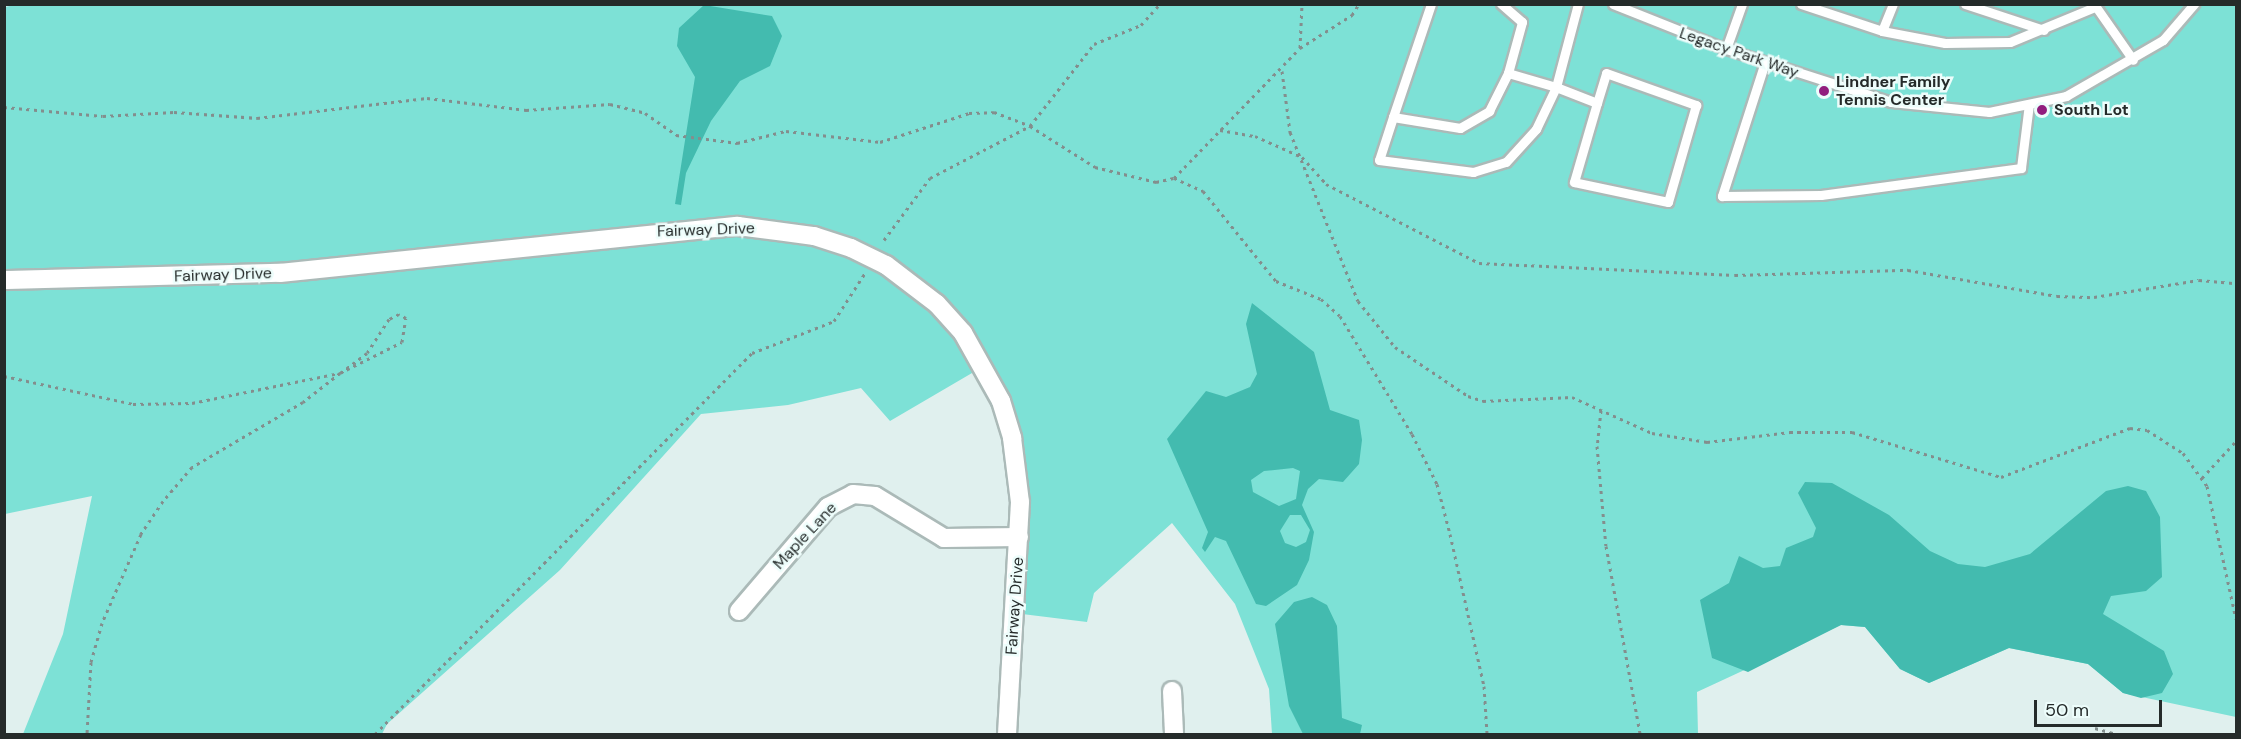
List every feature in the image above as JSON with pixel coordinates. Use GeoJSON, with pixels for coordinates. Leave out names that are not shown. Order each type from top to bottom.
{"type":"FeatureCollection","features":[{"type":"Feature","properties":{"kind":"street","name":"Fairway Drive"},"geometry":{"type":"LineString","coordinates":[[4,280],[280,273],[697,227],[757,227],[814,236],[851,248],[908,279],[963,333],[984,366],[1012,438],[1019,537],[1007,735]]}},
{"type":"Feature","properties":{"kind":"street","name":"Maple Lane"},"geometry":{"type":"LineString","coordinates":[[739,611],[828,507],[853,494],[884,500],[944,538],[1019,537]]}},
{"type":"Feature","properties":{"kind":"street"},"geometry":{"type":"LineString","coordinates":[[1172,691],[1174,735]]}},
{"type":"Feature","properties":{"kind":"lane"},"geometry":{"type":"LineString","coordinates":[[1431,4],[1379,160],[1473,172],[1506,162],[1536,129],[1556,87],[1578,4]]}},
{"type":"Feature","properties":{"kind":"lane"},"geometry":{"type":"LineString","coordinates":[[1393,117],[1460,128],[1490,111],[1508,73],[1522,22],[1501,4]]}},
{"type":"Feature","properties":{"kind":"lane","name":"Legacy Park Way"},"geometry":{"type":"LineString","coordinates":[[1613,4],[1726,49],[1891,102],[1989,112],[2066,96],[2133,60],[2163,40],[2194,4]]}},
{"type":"Feature","properties":{"kind":"lane"},"geometry":{"type":"LineString","coordinates":[[1726,49],[1742,4]]}},
{"type":"Feature","properties":{"kind":"lane"},"geometry":{"type":"LineString","coordinates":[[1801,4],[1882,31],[1945,43],[2010,42],[2044,30],[2095,6],[2133,60]]}},
{"type":"Feature","properties":{"kind":"lane"},"geometry":{"type":"LineString","coordinates":[[1882,31],[1893,4]]}},
{"type":"Feature","properties":{"kind":"lane"},"geometry":{"type":"LineString","coordinates":[[1965,4],[2044,30]]}},
{"type":"Feature","properties":{"kind":"lane"},"geometry":{"type":"LineString","coordinates":[[1765,62],[1722,196],[1821,195],[2021,168],[2029,104]]}},
{"type":"Feature","properties":{"kind":"lane"},"geometry":{"type":"LineString","coordinates":[[1508,73],[1556,87],[1597,103]]}},
{"type":"Feature","properties":{"kind":"lane"},"geometry":{"type":"LineString","coordinates":[[1606,74],[1696,105],[1668,202],[1574,182],[1597,103],[1606,74]]}},
{"type":"Feature","properties":{"kind":"path"},"geometry":{"type":"LineString","coordinates":[[884,240],[930,178],[1030,126],[1094,45],[1141,25],[1160,4]]}},
{"type":"Feature","properties":{"kind":"path"},"geometry":{"type":"LineString","coordinates":[[1300,48],[1302,4]]}},
{"type":"Feature","properties":{"kind":"path"},"geometry":{"type":"LineString","coordinates":[[4,107],[103,116],[174,112],[267,118],[427,98],[526,110],[610,104],[628,105],[676,135],[707,141],[737,143],[786,131],[880,142],[969,113],[994,112],[1030,126],[1095,167],[1156,182],[1174,178],[1300,48],[1352,15],[1359,4]]}},
{"type":"Feature","properties":{"kind":"path"},"geometry":{"type":"LineString","coordinates":[[1282,69],[1282,96],[1302,157],[1358,301],[1395,347],[1483,401],[1572,398],[1652,433],[1707,442],[1790,432],[1852,432],[2001,477],[2130,428],[2166,440],[2192,462],[2202,478],[2236,619]]}},
{"type":"Feature","properties":{"kind":"path"},"geometry":{"type":"LineString","coordinates":[[1220,130],[1255,136],[1302,157],[1326,184],[1479,262],[1735,275],[1908,270],[2057,296],[2094,297],[2199,280],[2236,283]]}},
{"type":"Feature","properties":{"kind":"path"},"geometry":{"type":"LineString","coordinates":[[1174,178],[1203,192],[1276,281],[1321,298],[1340,316],[1412,435],[1437,484],[1450,534],[1484,686],[1487,735]]}},
{"type":"Feature","properties":{"kind":"path"},"geometry":{"type":"LineString","coordinates":[[375,735],[752,353],[834,321],[865,272]]}},
{"type":"Feature","properties":{"kind":"path"},"geometry":{"type":"LineString","coordinates":[[4,376],[163,406],[340,373],[402,342],[406,318],[399,314],[388,319],[367,353],[340,373],[303,402],[207,456],[163,501],[141,534],[102,623],[89,672],[87,735]]}},
{"type":"Feature","properties":{"kind":"path"},"geometry":{"type":"LineString","coordinates":[[1601,410],[1598,446],[1606,546],[1640,735]]}},
{"type":"Feature","properties":{"kind":"path"},"geometry":{"type":"LineString","coordinates":[[2202,478],[2236,441]]}},
{"type":"Feature","properties":{"kind":"path"},"geometry":{"type":"LineString","coordinates":[[2095,728],[2116,735]]}},
{"type":"Feature","properties":{"kind":"shaded area"},"geometry":{"type":"Polygon","coordinates":[[[19,4],[2236,5],[2236,717],[2123,693],[2088,664],[2009,648],[1929,683],[1900,669],[1865,627],[1841,625],[1697,692],[1698,734],[1272,734],[1269,689],[1235,604],[1172,523],[1094,593],[1087,622],[1015,613],[1020,502],[984,366],[890,421],[861,388],[788,405],[701,414],[560,570],[387,724],[382,734],[23,734],[63,634],[92,496],[5,514],[5,7],[19,4]]]}},
{"type":"Feature","properties":{"kind":"shaded area"},"geometry":{"type":"Polygon","coordinates":[[[704,5],[772,16],[782,36],[770,66],[740,81],[711,121],[686,173],[681,205],[675,204],[695,77],[677,46],[679,28],[704,5]]]}},
{"type":"Feature","properties":{"kind":"shaded area"},"geometry":{"type":"Polygon","coordinates":[[[1252,303],[1314,352],[1330,410],[1359,420],[1362,440],[1359,464],[1343,482],[1319,479],[1308,489],[1302,505],[1314,532],[1309,560],[1297,585],[1266,606],[1256,604],[1226,541],[1215,537],[1205,552],[1202,548],[1208,532],[1167,439],[1206,391],[1226,397],[1250,387],[1257,374],[1246,324],[1252,303]],[[1293,468],[1264,471],[1251,480],[1253,492],[1279,506],[1296,499],[1300,471],[1293,468]],[[1290,515],[1280,531],[1285,543],[1296,547],[1306,542],[1310,530],[1301,515],[1290,515]]]}},
{"type":"Feature","properties":{"kind":"shaded area"},"geometry":{"type":"Polygon","coordinates":[[[1805,482],[1832,483],[1889,515],[1930,551],[1958,564],[1985,567],[2030,554],[2106,491],[2128,486],[2146,491],[2160,517],[2162,577],[2146,591],[2111,596],[2103,614],[2164,651],[2173,674],[2162,693],[2141,698],[2123,693],[2088,664],[2009,648],[1929,683],[1900,669],[1865,627],[1841,625],[1748,672],[1712,658],[1700,600],[1729,583],[1739,556],[1763,568],[1780,566],[1786,548],[1813,537],[1816,528],[1798,493],[1805,482]]]}},
{"type":"Feature","properties":{"kind":"shaded area"},"geometry":{"type":"Polygon","coordinates":[[[1312,597],[1327,605],[1337,626],[1342,718],[1362,725],[1360,734],[1303,734],[1289,706],[1275,624],[1294,602],[1312,597]]]}},
{"type":"Feature","properties":{"kind":"place","name":"Lindner Family Tennis Center"},"geometry":{"type":"Point","coordinates":[1824,91]}},
{"type":"Feature","properties":{"kind":"place","name":"South Lot"},"geometry":{"type":"Point","coordinates":[2042,110]}}]}
